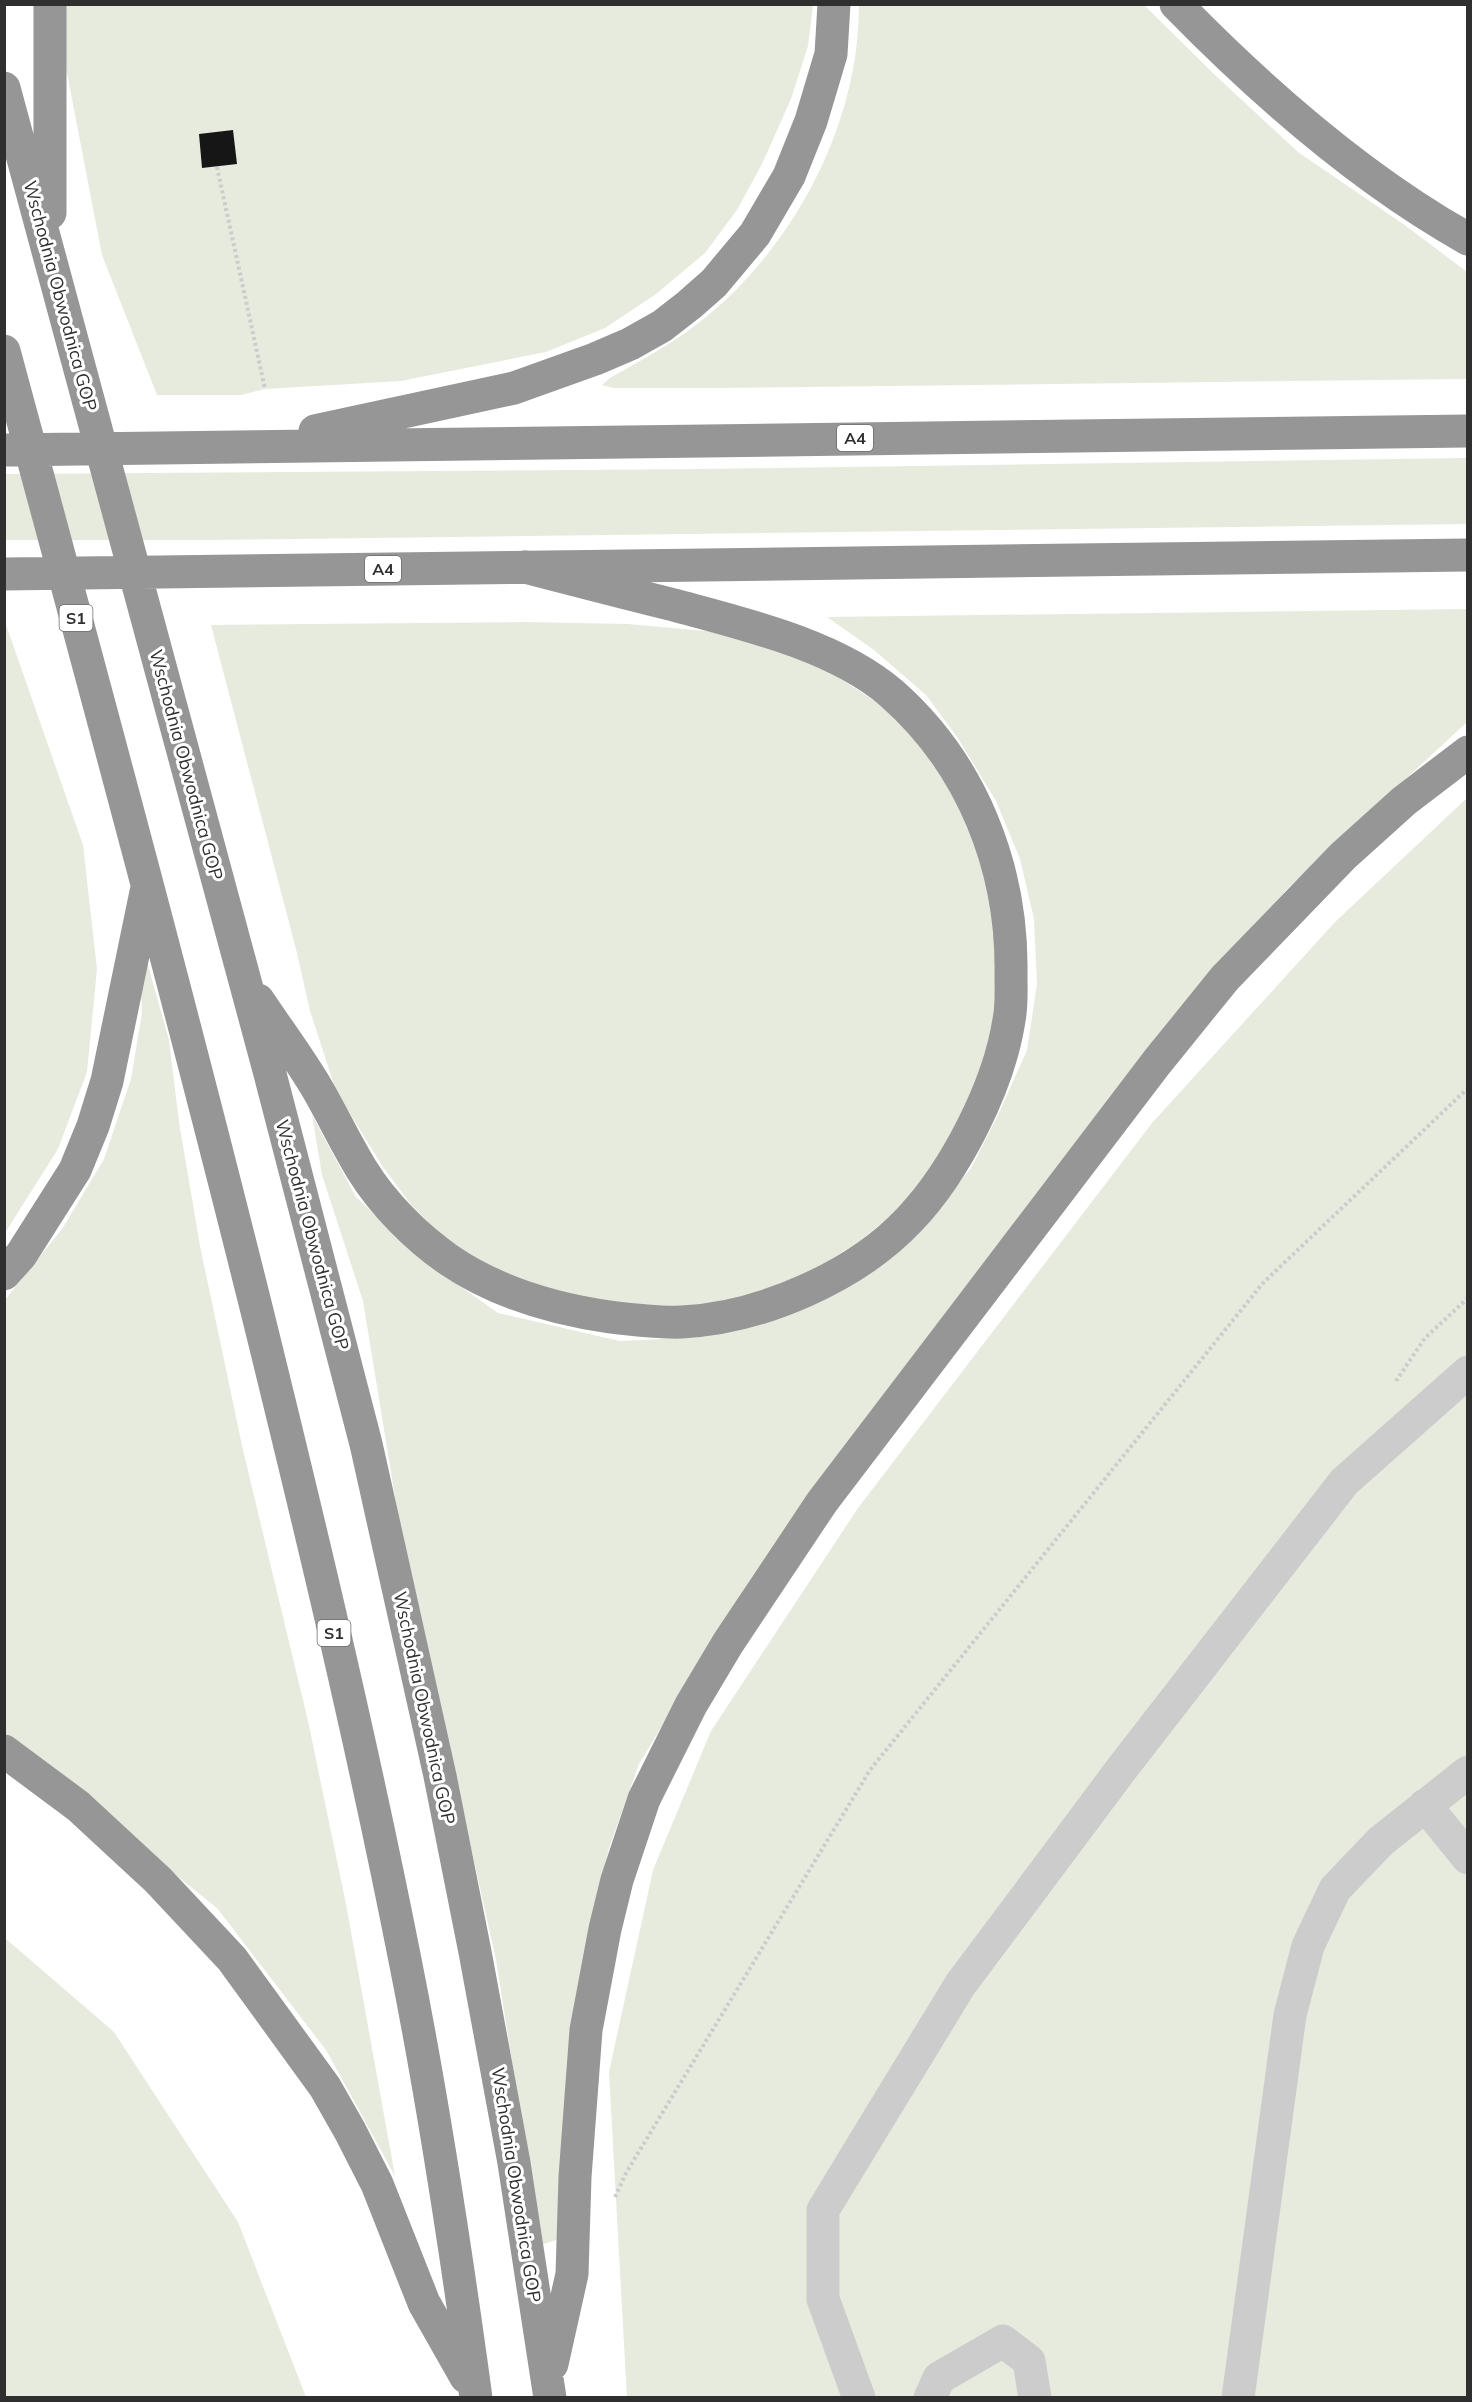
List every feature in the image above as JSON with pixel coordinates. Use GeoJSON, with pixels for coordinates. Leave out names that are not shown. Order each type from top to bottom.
{"type":"FeatureCollection","features":[{"type":"Feature","properties":{"kind":"highway"},"geometry":{"type":"LineString","coordinates":[[50,4],[51,263]]}},
{"type":"Feature","properties":{"kind":"highway"},"geometry":{"type":"LineString","coordinates":[[243,446],[514,388],[595,359],[630,344],[662,326],[714,283],[755,234],[789,176],[811,121],[831,54],[834,4]]}},
{"type":"Feature","properties":{"kind":"highway"},"geometry":{"type":"LineString","coordinates":[[1176,4],[1280,103],[1356,166],[1467,239]]}},
{"type":"Feature","properties":{"kind":"highway","name":"Wschodnia Obwodnica GOP"},"geometry":{"type":"LineString","coordinates":[[4,88],[317,1251],[363,1433],[440,1776],[514,2163],[549,2389]]}},
{"type":"Feature","properties":{"kind":"highway","name":"S1"},"geometry":{"type":"LineString","coordinates":[[4,351],[148,884],[293,1453],[386,1867],[423,2056],[461,2290],[475,2394]]}},
{"type":"Feature","properties":{"kind":"highway","name":"A4"},"geometry":{"type":"LineString","coordinates":[[4,450],[1467,430]]}},
{"type":"Feature","properties":{"kind":"highway","name":"A4"},"geometry":{"type":"LineString","coordinates":[[4,574],[1467,555]]}},
{"type":"Feature","properties":{"kind":"highway"},"geometry":{"type":"LineString","coordinates":[[243,977],[315,1085],[363,1173],[390,1206],[421,1238],[449,1260],[490,1284],[539,1302],[586,1314],[638,1321],[683,1322],[725,1316],[765,1306],[798,1294],[877,1248],[908,1221],[939,1183],[964,1142],[984,1101],[998,1062],[1009,1020],[1011,978],[1011,936],[1007,899],[993,846],[972,796],[951,760],[921,723],[888,691],[833,657],[744,624],[525,567]]}},
{"type":"Feature","properties":{"kind":"highway"},"geometry":{"type":"LineString","coordinates":[[549,2389],[572,2274],[575,2177],[586,2030],[605,1929],[617,1880],[644,1799],[691,1705],[728,1643],[822,1502],[1157,1062],[1219,987],[1343,856],[1404,801],[1467,752]]}},
{"type":"Feature","properties":{"kind":"highway"},"geometry":{"type":"LineString","coordinates":[[4,1274],[21,1255],[75,1170],[93,1125],[107,1081],[148,884]]}},
{"type":"Feature","properties":{"kind":"highway"},"geometry":{"type":"LineString","coordinates":[[4,1751],[78,1806],[158,1880],[232,1959],[325,2086],[351,2131],[377,2184],[424,2303],[475,2394]]}},
{"type":"Feature","properties":{"kind":"lane"},"geometry":{"type":"LineString","coordinates":[[859,2397],[823,2300],[824,2210],[960,1985],[1124,1767],[1344,1482],[1467,1372]]}},
{"type":"Feature","properties":{"kind":"lane"},"geometry":{"type":"LineString","coordinates":[[1238,2397],[1290,2015],[1308,1946],[1335,1889],[1381,1841],[1467,1772]]}},
{"type":"Feature","properties":{"kind":"lane"},"geometry":{"type":"LineString","coordinates":[[1425,1805],[1467,1858]]}},
{"type":"Feature","properties":{"kind":"lane"},"geometry":{"type":"LineString","coordinates":[[930,2397],[939,2378],[1003,2341],[1029,2361],[1035,2397]]}},
{"type":"Feature","properties":{"kind":"path"},"geometry":{"type":"LineString","coordinates":[[218,167],[265,389]]}},
{"type":"Feature","properties":{"kind":"path"},"geometry":{"type":"LineString","coordinates":[[627,2174],[870,1770],[1263,1283],[1467,1088]]}},
{"type":"Feature","properties":{"kind":"shaded area"},"geometry":{"type":"Polygon","coordinates":[[[64,5],[813,5],[808,46],[791,99],[762,164],[737,210],[705,253],[656,294],[605,328],[546,352],[401,381],[265,389],[241,395],[157,395],[102,255],[62,47],[64,5]]]}},
{"type":"Feature","properties":{"kind":"shaded area"},"geometry":{"type":"Polygon","coordinates":[[[859,5],[1144,5],[1298,152],[1406,226],[1467,272],[1467,379],[718,388],[613,388],[602,385],[706,317],[768,254],[794,217],[816,178],[834,136],[848,93],[856,49],[859,5]]]}},
{"type":"Feature","properties":{"kind":"shaded area"},"geometry":{"type":"Polygon","coordinates":[[[1467,458],[1468,524],[209,540],[5,540],[4,474],[703,469],[1467,458]]]}},
{"type":"Feature","properties":{"kind":"shaded area"},"geometry":{"type":"Polygon","coordinates":[[[1467,609],[1467,722],[1289,887],[1188,999],[946,1312],[750,1580],[639,1764],[609,1848],[586,1943],[562,2238],[541,2245],[496,1960],[400,1527],[363,1301],[322,1175],[312,1115],[356,1197],[422,1259],[498,1313],[620,1341],[703,1337],[785,1316],[935,1213],[971,1168],[1027,1050],[1037,984],[1034,919],[1020,859],[996,801],[957,737],[926,695],[874,650],[827,617],[1467,609]]]}},
{"type":"Feature","properties":{"kind":"shaded area"},"geometry":{"type":"Polygon","coordinates":[[[4,619],[83,845],[97,969],[87,1072],[58,1149],[5,1233],[4,619]]]}},
{"type":"Feature","properties":{"kind":"shaded area"},"geometry":{"type":"Polygon","coordinates":[[[525,622],[628,624],[728,633],[819,665],[878,703],[926,740],[993,862],[1006,986],[977,1098],[921,1184],[893,1214],[857,1243],[812,1271],[742,1298],[686,1307],[620,1307],[492,1274],[448,1241],[412,1206],[383,1167],[336,1091],[310,1011],[296,949],[211,625],[525,622]]]}},
{"type":"Feature","properties":{"kind":"shaded area"},"geometry":{"type":"Polygon","coordinates":[[[1467,798],[1467,2397],[627,2398],[609,2072],[653,1870],[711,1731],[858,1508],[1152,1123],[1335,922],[1467,798]]]}},
{"type":"Feature","properties":{"kind":"shaded area"},"geometry":{"type":"Polygon","coordinates":[[[138,930],[169,1040],[179,1122],[200,1246],[243,1450],[308,1721],[346,1904],[395,2176],[326,2050],[217,1908],[5,1738],[4,1301],[62,1229],[104,1159],[131,1079],[142,1013],[138,930]]]}},
{"type":"Feature","properties":{"kind":"shaded area"},"geometry":{"type":"Polygon","coordinates":[[[5,1938],[114,2032],[238,2222],[306,2397],[5,2397],[5,1938]]]}},
{"type":"Feature","properties":{"kind":"building"},"geometry":{"type":"Polygon","coordinates":[[[233,130],[237,164],[202,168],[199,134],[233,130]]]}}]}
